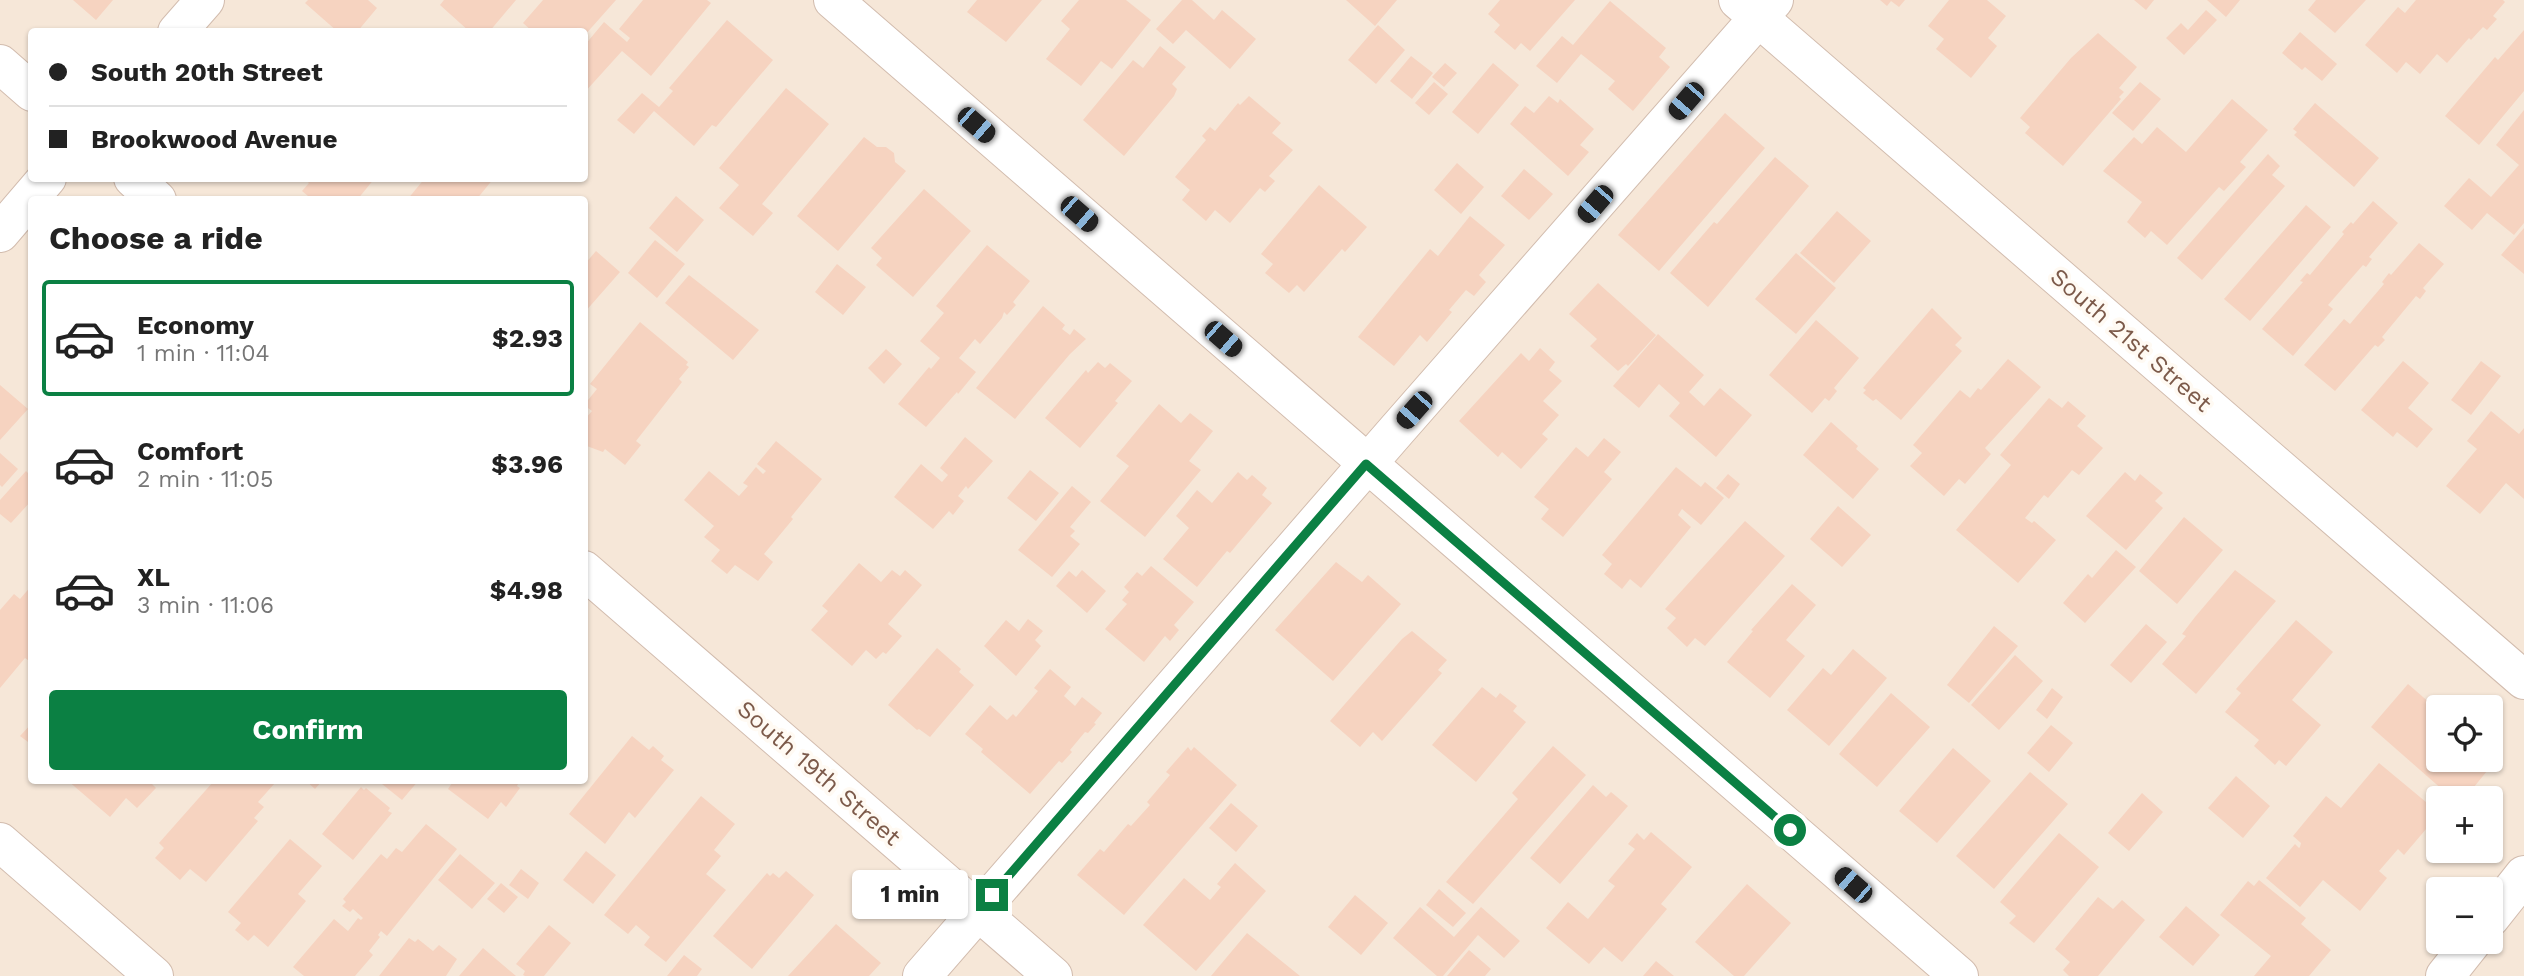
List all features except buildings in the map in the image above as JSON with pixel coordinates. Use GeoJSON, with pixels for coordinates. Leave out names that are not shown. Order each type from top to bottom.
{"type":"FeatureCollection","features":[{"type":"Feature","properties":{"kind":"street"},"geometry":{"type":"LineString","coordinates":[[180,28],[205,0]]}},
{"type":"Feature","properties":{"kind":"street"},"geometry":{"type":"LineString","coordinates":[[833,0],[1959,976]]}},
{"type":"Feature","properties":{"kind":"street"},"geometry":{"type":"LineString","coordinates":[[922,976],[1366,464],[1757,6]]}},
{"type":"Feature","properties":{"kind":"street","name":"South 21st Street"},"geometry":{"type":"LineString","coordinates":[[1757,6],[2524,680]]}},
{"type":"Feature","properties":{"kind":"street"},"geometry":{"type":"LineString","coordinates":[[0,64],[28,88]]}},
{"type":"Feature","properties":{"kind":"street"},"geometry":{"type":"LineString","coordinates":[[32,196],[44,182]]}},
{"type":"Feature","properties":{"kind":"street"},"geometry":{"type":"LineString","coordinates":[[137,182],[153,196]]}},
{"type":"Feature","properties":{"kind":"street"},"geometry":{"type":"LineString","coordinates":[[0,233],[28,200]]}},
{"type":"Feature","properties":{"kind":"street","name":"South 19th Street"},"geometry":{"type":"LineString","coordinates":[[588,573],[1052,976]]}},
{"type":"Feature","properties":{"kind":"street"},"geometry":{"type":"LineString","coordinates":[[0,842],[154,976]]}},
{"type":"Feature","properties":{"kind":"street"},"geometry":{"type":"LineString","coordinates":[[2503,902],[2524,875]]}},
{"type":"Feature","properties":{"kind":"street"},"geometry":{"type":"LineString","coordinates":[[2445,976],[2462,954]]}},
{"type":"Feature","properties":{"kind":"shaded area"},"geometry":{"type":"Polygon","coordinates":[[[0,0],[2524,0],[2524,976],[0,976],[0,0]]]}},
{"type":"Feature","properties":{"kind":"route"},"geometry":{"type":"LineString","coordinates":[[992,895],[1366,464],[1790,830]]}}]}
